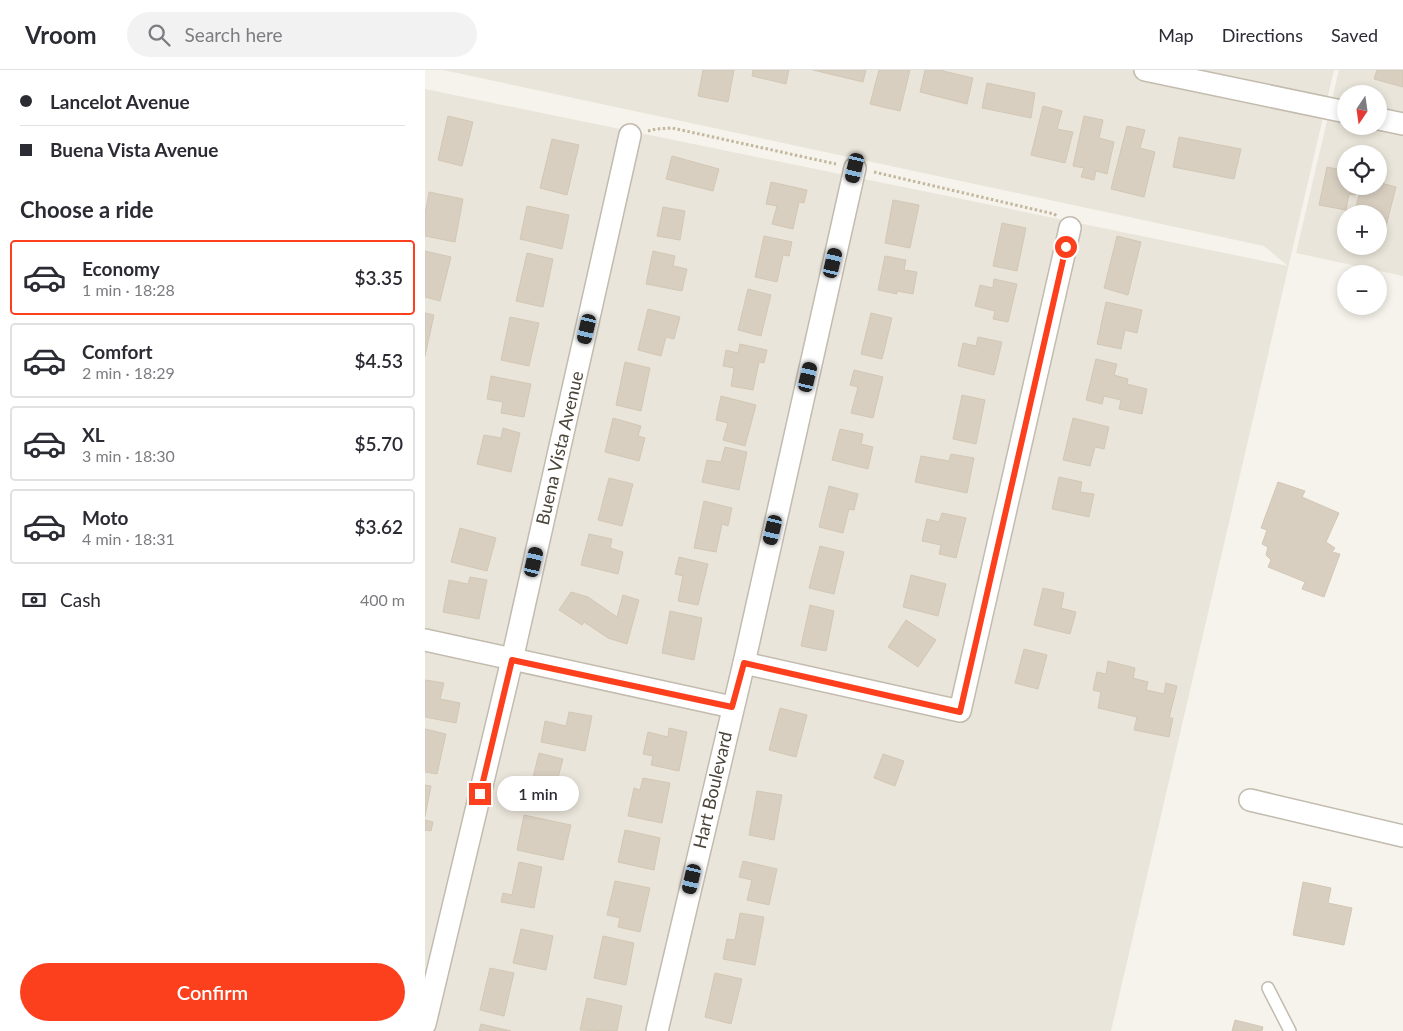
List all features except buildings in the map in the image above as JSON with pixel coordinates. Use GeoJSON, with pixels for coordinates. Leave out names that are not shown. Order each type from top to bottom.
{"type":"FeatureCollection","features":[{"type":"Feature","properties":{"kind":"street"},"geometry":{"type":"LineString","coordinates":[[1145,70],[1198,76],[1337,110]]}},
{"type":"Feature","properties":{"kind":"street"},"geometry":{"type":"LineString","coordinates":[[1387,121],[1403,124]]}},
{"type":"Feature","properties":{"kind":"street","name":"Buena Vista Avenue"},"geometry":{"type":"LineString","coordinates":[[425,1024],[512,660],[630,135]]}},
{"type":"Feature","properties":{"kind":"street","name":"Hart Boulevard"},"geometry":{"type":"LineString","coordinates":[[657,1031],[732,707],[744,663],[855,168]]}},
{"type":"Feature","properties":{"kind":"street"},"geometry":{"type":"LineString","coordinates":[[744,663],[960,712],[1070,228]]}},
{"type":"Feature","properties":{"kind":"street"},"geometry":{"type":"LineString","coordinates":[[425,640],[732,707]]}},
{"type":"Feature","properties":{"kind":"street"},"geometry":{"type":"LineString","coordinates":[[1250,800],[1403,836]]}},
{"type":"Feature","properties":{"kind":"lane"},"geometry":{"type":"LineString","coordinates":[[1268,988],[1290,1031]]}},
{"type":"Feature","properties":{"kind":"shaded area"},"geometry":{"type":"Polygon","coordinates":[[[443,70],[1334,70],[1111,1031],[425,1031],[425,89],[1288,266],[1264,246],[443,70]]]}},
{"type":"Feature","properties":{"kind":"shaded area"},"geometry":{"type":"Polygon","coordinates":[[[1339,70],[1403,70],[1403,276],[1387,273],[1387,265],[1352,265],[1296,253],[1339,70]]]}},
{"type":"Feature","properties":{"kind":"route"},"geometry":{"type":"LineString","coordinates":[[480,794],[512,660],[732,707],[744,663],[960,712],[1066,247]]}}]}
